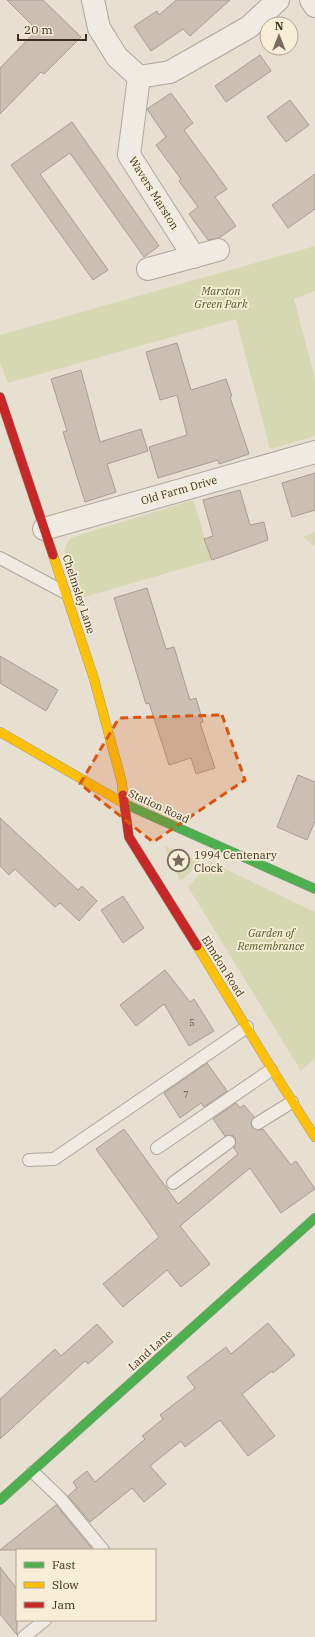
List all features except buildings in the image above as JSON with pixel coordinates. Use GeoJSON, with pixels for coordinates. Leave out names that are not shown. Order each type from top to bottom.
{"type":"FeatureCollection","features":[{"type":"Feature","properties":{"kind":"street"},"geometry":{"type":"LineString","coordinates":[[93,0],[99,28],[117,57],[139,77],[170,72],[249,27],[278,0]]}},
{"type":"Feature","properties":{"kind":"street"},"geometry":{"type":"LineString","coordinates":[[311,0],[315,6]]}},
{"type":"Feature","properties":{"kind":"street","name":"Wavers Marston"},"geometry":{"type":"LineString","coordinates":[[139,77],[129,155],[194,257]]}},
{"type":"Feature","properties":{"kind":"street"},"geometry":{"type":"LineString","coordinates":[[148,270],[218,250]]}},
{"type":"Feature","properties":{"kind":"street","name":"Chelmsley Lane"},"geometry":{"type":"LineString","coordinates":[[0,397],[98,694],[122,783],[123,803]]}},
{"type":"Feature","properties":{"kind":"street","name":"Old Farm Drive"},"geometry":{"type":"LineString","coordinates":[[44,529],[315,452]]}},
{"type":"Feature","properties":{"kind":"street","name":"Station Road"},"geometry":{"type":"LineString","coordinates":[[0,732],[123,803],[315,889]]}},
{"type":"Feature","properties":{"kind":"street","name":"Elmdon Road"},"geometry":{"type":"LineString","coordinates":[[123,803],[129,836],[248,1028],[271,1070],[315,1138]]}},
{"type":"Feature","properties":{"kind":"street","name":"Land Lane"},"geometry":{"type":"LineString","coordinates":[[0,1500],[315,1218]]}},
{"type":"Feature","properties":{"kind":"lane"},"geometry":{"type":"LineString","coordinates":[[0,558],[65,592]]}},
{"type":"Feature","properties":{"kind":"lane"},"geometry":{"type":"LineString","coordinates":[[30,1160],[54,1159],[248,1028]]}},
{"type":"Feature","properties":{"kind":"lane"},"geometry":{"type":"LineString","coordinates":[[157,1148],[271,1070]]}},
{"type":"Feature","properties":{"kind":"lane"},"geometry":{"type":"LineString","coordinates":[[258,1123],[292,1102]]}},
{"type":"Feature","properties":{"kind":"lane"},"geometry":{"type":"LineString","coordinates":[[173,1182],[230,1142]]}},
{"type":"Feature","properties":{"kind":"lane"},"geometry":{"type":"LineString","coordinates":[[33,1472],[60,1498],[102,1549]]}},
{"type":"Feature","properties":{"kind":"lane"},"geometry":{"type":"LineString","coordinates":[[24,1637],[44,1621]]}},
{"type":"Feature","properties":{"kind":"highlighted area"},"geometry":{"type":"Polygon","coordinates":[[[222,715],[245,780],[153,842],[80,784],[119,718],[222,715]]]}},
{"type":"Feature","properties":{"kind":"green space","name":"Marston Green Park"},"geometry":{"type":"Polygon","coordinates":[[[315,246],[315,291],[294,299],[315,378],[315,436],[270,449],[236,319],[8,383],[0,363],[0,335],[315,246]]]}},
{"type":"Feature","properties":{"kind":"green space"},"geometry":{"type":"Polygon","coordinates":[[[193,500],[212,560],[81,598],[64,550],[70,538],[193,500]]]}},
{"type":"Feature","properties":{"kind":"green space"},"geometry":{"type":"Polygon","coordinates":[[[315,532],[315,546],[303,537],[315,532]]]}},
{"type":"Feature","properties":{"kind":"green space"},"geometry":{"type":"Polygon","coordinates":[[[164,846],[199,861],[191,872],[180,881],[164,846]]]}},
{"type":"Feature","properties":{"kind":"green space","name":"Garden of Remembrance"},"geometry":{"type":"Polygon","coordinates":[[[211,862],[315,912],[315,1058],[301,1071],[188,887],[211,862]]]}},
{"type":"Feature","properties":{"kind":"traffic: fast"},"geometry":{"type":"LineString","coordinates":[[125,804],[315,889]]}},
{"type":"Feature","properties":{"kind":"traffic: fast"},"geometry":{"type":"LineString","coordinates":[[0,1500],[315,1218]]}},
{"type":"Feature","properties":{"kind":"traffic: slow"},"geometry":{"type":"LineString","coordinates":[[53,555],[94,679],[122,783],[123,795]]}},
{"type":"Feature","properties":{"kind":"traffic: slow"},"geometry":{"type":"LineString","coordinates":[[0,732],[125,804]]}},
{"type":"Feature","properties":{"kind":"traffic: slow"},"geometry":{"type":"LineString","coordinates":[[197,946],[315,1137]]}},
{"type":"Feature","properties":{"kind":"traffic: jam"},"geometry":{"type":"LineString","coordinates":[[0,397],[53,555]]}},
{"type":"Feature","properties":{"kind":"traffic: jam"},"geometry":{"type":"LineString","coordinates":[[123,795],[129,837],[197,946]]}},
{"type":"Feature","properties":{"kind":"place","name":"1994 Centenary Clock"},"geometry":{"type":"Point","coordinates":[178,861]}}]}
